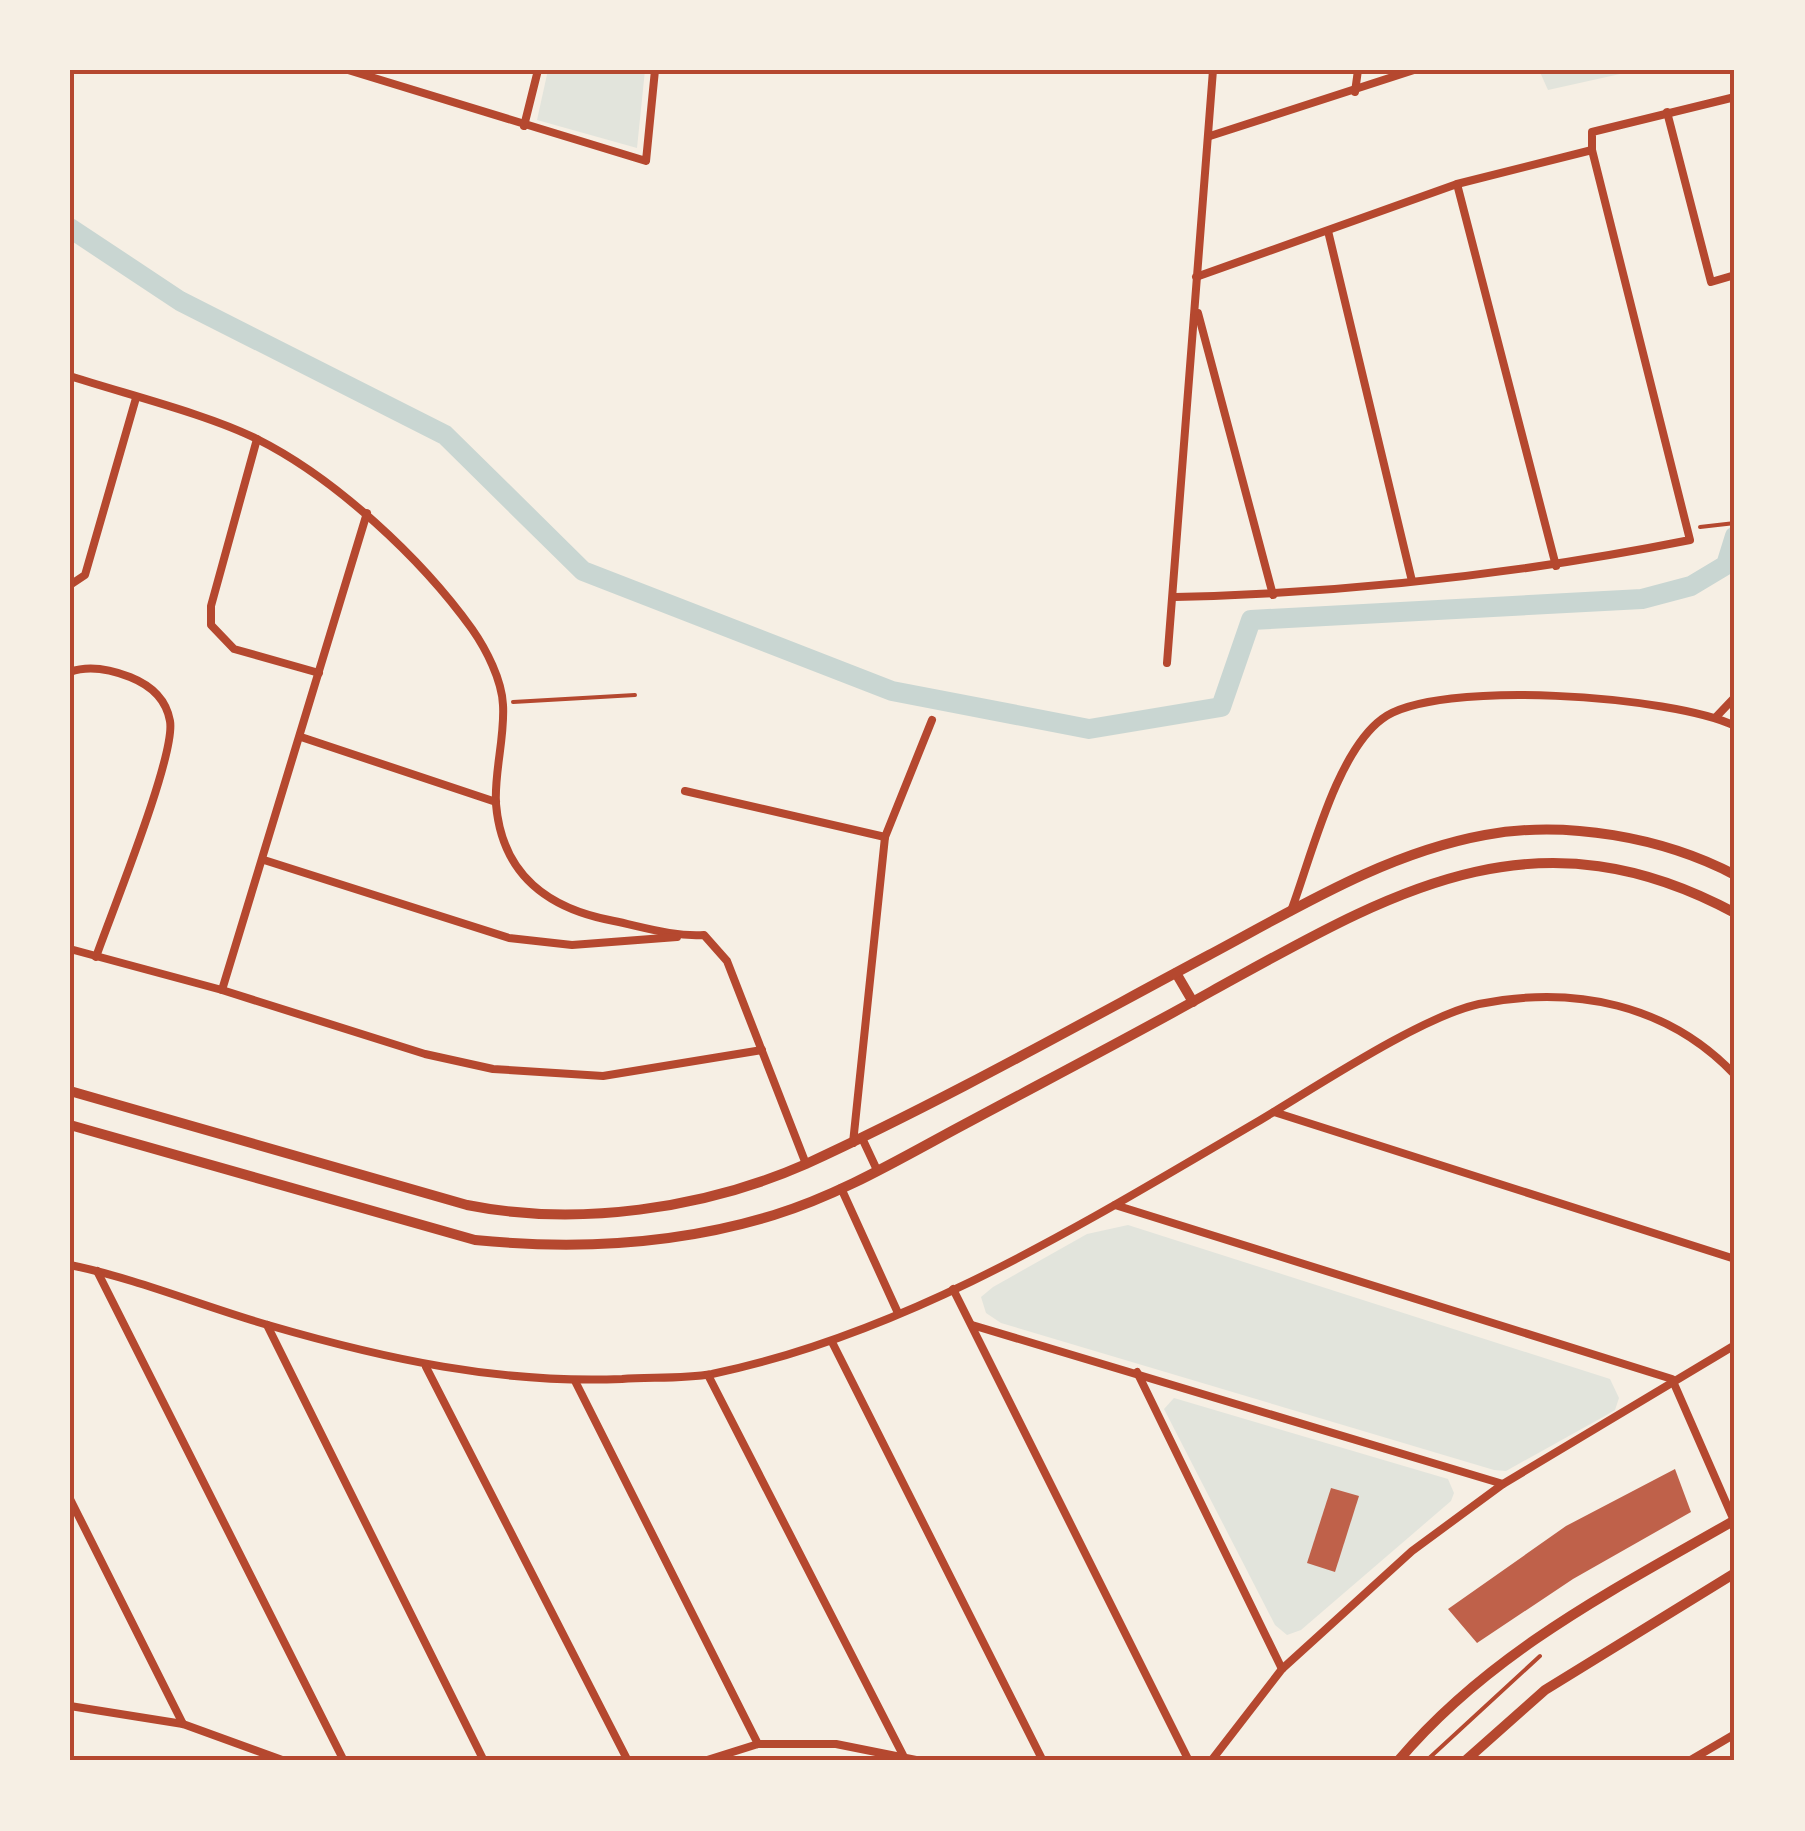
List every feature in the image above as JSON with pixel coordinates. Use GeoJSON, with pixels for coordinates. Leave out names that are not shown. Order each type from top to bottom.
{"type":"FeatureCollection","features":[{"type":"Feature","properties":{"kind":"street"},"geometry":{"type":"LineString","coordinates":[[348,70],[646,161],[655,70]]}},
{"type":"Feature","properties":{"kind":"street"},"geometry":{"type":"LineString","coordinates":[[524,126],[538,70]]}},
{"type":"Feature","properties":{"kind":"street"},"geometry":{"type":"LineString","coordinates":[[1167,663],[1213,70]]}},
{"type":"Feature","properties":{"kind":"street"},"geometry":{"type":"LineString","coordinates":[[1356,92],[1358,70]]}},
{"type":"Feature","properties":{"kind":"street"},"geometry":{"type":"LineString","coordinates":[[1210,136],[1356,92],[1414,70]]}},
{"type":"Feature","properties":{"kind":"street"},"geometry":{"type":"LineString","coordinates":[[1175,597],[1272,595],[1556,566],[1690,540],[1592,150],[1592,132],[1735,97]]}},
{"type":"Feature","properties":{"kind":"street"},"geometry":{"type":"LineString","coordinates":[[1667,112],[1711,282],[1735,276]]}},
{"type":"Feature","properties":{"kind":"street"},"geometry":{"type":"LineString","coordinates":[[1196,276],[1457,184],[1592,150]]}},
{"type":"Feature","properties":{"kind":"street"},"geometry":{"type":"LineString","coordinates":[[1457,184],[1556,566]]}},
{"type":"Feature","properties":{"kind":"street"},"geometry":{"type":"LineString","coordinates":[[1328,231],[1412,581]]}},
{"type":"Feature","properties":{"kind":"street"},"geometry":{"type":"LineString","coordinates":[[1195,304],[1272,595]]}},
{"type":"Feature","properties":{"kind":"street"},"geometry":{"type":"LineString","coordinates":[[70,376],[256,439],[367,513],[472,629],[497,679],[503,703],[496,802],[502,832],[522,873],[559,906],[582,915],[689,936]]}},
{"type":"Feature","properties":{"kind":"street"},"geometry":{"type":"LineString","coordinates":[[70,585],[85,574],[136,398]]}},
{"type":"Feature","properties":{"kind":"street"},"geometry":{"type":"LineString","coordinates":[[256,439],[212,606],[211,626],[234,649],[319,673]]}},
{"type":"Feature","properties":{"kind":"street"},"geometry":{"type":"LineString","coordinates":[[222,990],[367,513]]}},
{"type":"Feature","properties":{"kind":"street"},"geometry":{"type":"LineString","coordinates":[[70,672],[104,670],[148,686],[162,700],[171,724],[165,761],[96,957]]}},
{"type":"Feature","properties":{"kind":"street"},"geometry":{"type":"LineString","coordinates":[[1290,911],[1345,768],[1363,737],[1384,717],[1418,705],[1581,696],[1652,702],[1716,717],[1735,726]]}},
{"type":"Feature","properties":{"kind":"street"},"geometry":{"type":"LineString","coordinates":[[1716,717],[1735,697]]}},
{"type":"Feature","properties":{"kind":"street"},"geometry":{"type":"LineString","coordinates":[[878,1170],[858,1140],[885,836],[932,720]]}},
{"type":"Feature","properties":{"kind":"street"},"geometry":{"type":"LineString","coordinates":[[302,737],[496,802]]}},
{"type":"Feature","properties":{"kind":"street"},"geometry":{"type":"LineString","coordinates":[[686,791],[885,836]]}},
{"type":"Feature","properties":{"kind":"street"},"geometry":{"type":"LineString","coordinates":[[70,1091],[493,1210],[614,1211],[734,1190],[806,1164],[1392,861],[1488,834],[1542,831],[1626,837],[1670,847],[1735,875]]}},
{"type":"Feature","properties":{"kind":"street"},"geometry":{"type":"LineString","coordinates":[[264,860],[509,938],[572,945],[704,935],[727,961],[806,1164]]}},
{"type":"Feature","properties":{"kind":"street"},"geometry":{"type":"LineString","coordinates":[[70,1125],[475,1240],[520,1245],[632,1243],[690,1235],[776,1214],[841,1188],[1394,894],[1468,872],[1544,863],[1624,872],[1662,882],[1735,913]]}},
{"type":"Feature","properties":{"kind":"street"},"geometry":{"type":"LineString","coordinates":[[70,949],[222,990],[425,1054],[535,1074],[620,1074],[762,1050]]}},
{"type":"Feature","properties":{"kind":"street"},"geometry":{"type":"LineString","coordinates":[[1176,972],[1193,1002]]}},
{"type":"Feature","properties":{"kind":"street"},"geometry":{"type":"LineString","coordinates":[[70,1265],[97,1270],[267,1325],[426,1367],[575,1381],[708,1374],[832,1342],[953,1289],[1115,1205],[1406,1037],[1475,1005],[1541,996],[1605,1001],[1670,1022],[1735,1076]]}},
{"type":"Feature","properties":{"kind":"street"},"geometry":{"type":"LineString","coordinates":[[1274,1112],[1735,1259]]}},
{"type":"Feature","properties":{"kind":"street"},"geometry":{"type":"LineString","coordinates":[[841,1188],[898,1313]]}},
{"type":"Feature","properties":{"kind":"street"},"geometry":{"type":"LineString","coordinates":[[1115,1205],[1672,1379],[1735,1521],[1605,1591],[1499,1662],[1424,1730],[1398,1761]]}},
{"type":"Feature","properties":{"kind":"street"},"geometry":{"type":"LineString","coordinates":[[97,1270],[344,1761]]}},
{"type":"Feature","properties":{"kind":"street"},"geometry":{"type":"LineString","coordinates":[[953,1289],[1189,1761]]}},
{"type":"Feature","properties":{"kind":"street"},"geometry":{"type":"LineString","coordinates":[[267,1325],[484,1761]]}},
{"type":"Feature","properties":{"kind":"street"},"geometry":{"type":"LineString","coordinates":[[972,1325],[1503,1484]]}},
{"type":"Feature","properties":{"kind":"street"},"geometry":{"type":"LineString","coordinates":[[832,1342],[1043,1761]]}},
{"type":"Feature","properties":{"kind":"street"},"geometry":{"type":"LineString","coordinates":[[1211,1761],[1282,1670],[1412,1551],[1503,1484],[1672,1379],[1714,1360],[1735,1345]]}},
{"type":"Feature","properties":{"kind":"street"},"geometry":{"type":"LineString","coordinates":[[426,1367],[628,1761]]}},
{"type":"Feature","properties":{"kind":"street"},"geometry":{"type":"LineString","coordinates":[[1138,1372],[1282,1670]]}},
{"type":"Feature","properties":{"kind":"street"},"geometry":{"type":"LineString","coordinates":[[708,1374],[903,1755]]}},
{"type":"Feature","properties":{"kind":"street"},"geometry":{"type":"LineString","coordinates":[[575,1381],[758,1744]]}},
{"type":"Feature","properties":{"kind":"street"},"geometry":{"type":"LineString","coordinates":[[70,1499],[183,1724]]}},
{"type":"Feature","properties":{"kind":"street"},"geometry":{"type":"LineString","coordinates":[[1473,1758],[1545,1690],[1735,1573]]}},
{"type":"Feature","properties":{"kind":"street"},"geometry":{"type":"LineString","coordinates":[[70,1706],[183,1724],[285,1761]]}},
{"type":"Feature","properties":{"kind":"street"},"geometry":{"type":"LineString","coordinates":[[1689,1761],[1735,1734]]}},
{"type":"Feature","properties":{"kind":"street"},"geometry":{"type":"LineString","coordinates":[[704,1761],[758,1744],[836,1744],[921,1761]]}},
{"type":"Feature","properties":{"kind":"path"},"geometry":{"type":"LineString","coordinates":[[1686,528],[1735,523]]}},
{"type":"Feature","properties":{"kind":"path"},"geometry":{"type":"LineString","coordinates":[[503,703],[635,695]]}},
{"type":"Feature","properties":{"kind":"path"},"geometry":{"type":"LineString","coordinates":[[1426,1761],[1544,1653]]}},
{"type":"Feature","properties":{"kind":"shaded area"},"geometry":{"type":"Polygon","coordinates":[[[548,70],[645,70],[637,148],[537,120],[548,70]]]}},
{"type":"Feature","properties":{"kind":"shaded area"},"geometry":{"type":"Polygon","coordinates":[[[1539,70],[1638,70],[1548,90],[1539,70]]]}},
{"type":"Feature","properties":{"kind":"shaded area"},"geometry":{"type":"Polygon","coordinates":[[[1128,1225],[1610,1379],[1619,1398],[1615,1410],[1506,1471],[1494,1470],[1001,1323],[986,1313],[981,1297],[993,1287],[1087,1234],[1128,1225]]]}},
{"type":"Feature","properties":{"kind":"shaded area"},"geometry":{"type":"Polygon","coordinates":[[[1174,1398],[1448,1479],[1454,1493],[1451,1501],[1301,1630],[1287,1635],[1275,1625],[1164,1409],[1174,1398]]]}},
{"type":"Feature","properties":{"kind":"building"},"geometry":{"type":"Polygon","coordinates":[[[1675,1469],[1691,1512],[1573,1579],[1477,1643],[1448,1609],[1566,1526],[1675,1469]]]}},
{"type":"Feature","properties":{"kind":"building"},"geometry":{"type":"Polygon","coordinates":[[[1331,1488],[1359,1496],[1335,1572],[1307,1563],[1331,1488]]]}},
{"type":"Feature","properties":{"kind":"waterway"},"geometry":{"type":"LineString","coordinates":[[70,228],[180,301],[445,435],[583,571],[892,691],[1089,729],[1221,707],[1251,620],[1642,599],[1691,586],[1726,565],[1735,536]]}}]}
